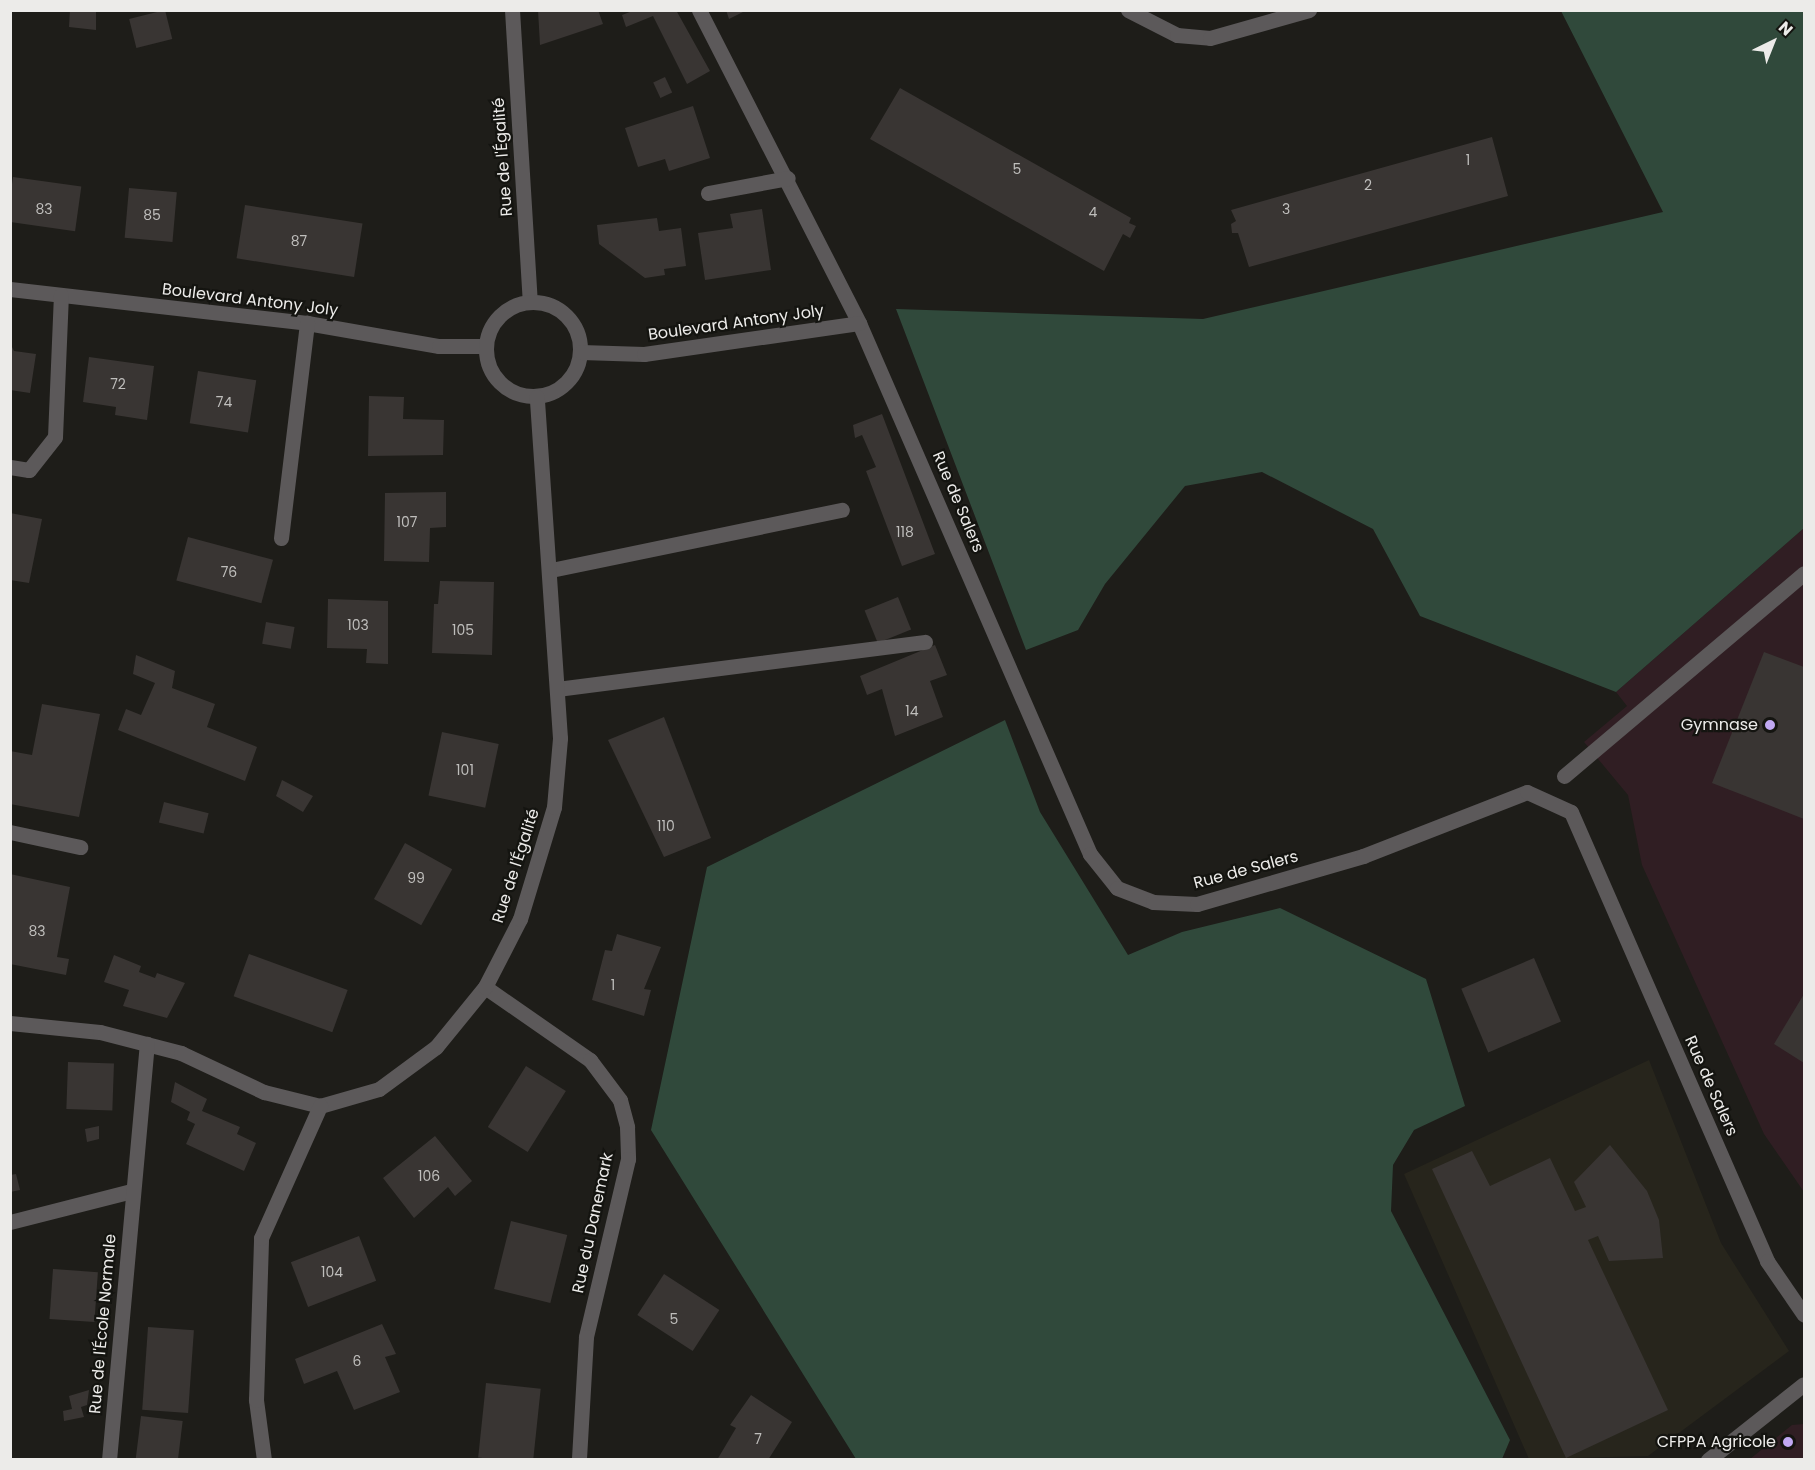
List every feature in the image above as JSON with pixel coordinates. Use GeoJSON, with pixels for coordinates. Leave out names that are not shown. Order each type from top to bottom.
{"type":"FeatureCollection","features":[{"type":"Feature","properties":{"kind":"street","name":"Rue de l'Égalité"},"geometry":{"type":"LineString","coordinates":[[512,10],[530,302]]}},
{"type":"Feature","properties":{"kind":"street","name":"Rue de Salers"},"geometry":{"type":"LineString","coordinates":[[699,10],[788,178],[859,323],[1090,854],[1117,888],[1153,902],[1197,904],[1363,856],[1527,792],[1571,812],[1767,1261],[1804,1315]]}},
{"type":"Feature","properties":{"kind":"street"},"geometry":{"type":"LineString","coordinates":[[1128,10],[1177,35],[1210,38],[1309,10]]}},
{"type":"Feature","properties":{"kind":"street"},"geometry":{"type":"LineString","coordinates":[[708,193],[788,178]]}},
{"type":"Feature","properties":{"kind":"street","name":"Boulevard Antony Joly"},"geometry":{"type":"LineString","coordinates":[[10,289],[307,324],[440,346],[485,346]]}},
{"type":"Feature","properties":{"kind":"street"},"geometry":{"type":"LineString","coordinates":[[10,467],[29,470],[55,437],[61,295]]}},
{"type":"Feature","properties":{"kind":"street"},"geometry":{"type":"LineString","coordinates":[[530,302],[552,306],[569,317],[581,352],[566,384],[537,397],[520,395],[499,382],[488,366],[485,346],[500,314],[530,302]]}},
{"type":"Feature","properties":{"kind":"street","name":"Boulevard Antony Joly"},"geometry":{"type":"LineString","coordinates":[[581,352],[644,354],[859,323]]}},
{"type":"Feature","properties":{"kind":"street"},"geometry":{"type":"LineString","coordinates":[[281,538],[307,324]]}},
{"type":"Feature","properties":{"kind":"street","name":"Rue de l'Égalité"},"geometry":{"type":"LineString","coordinates":[[320,1106],[379,1089],[435,1047],[485,987],[520,919],[554,807],[560,738],[537,397]]}},
{"type":"Feature","properties":{"kind":"street"},"geometry":{"type":"LineString","coordinates":[[550,570],[842,510]]}},
{"type":"Feature","properties":{"kind":"street"},"geometry":{"type":"LineString","coordinates":[[1564,776],[1804,573]]}},
{"type":"Feature","properties":{"kind":"street"},"geometry":{"type":"LineString","coordinates":[[557,689],[925,642]]}},
{"type":"Feature","properties":{"kind":"street"},"geometry":{"type":"LineString","coordinates":[[10,832],[80,847]]}},
{"type":"Feature","properties":{"kind":"street","name":"Rue du Danemark"},"geometry":{"type":"LineString","coordinates":[[485,987],[590,1060],[620,1100],[627,1127],[628,1159],[586,1337],[579,1460]]}},
{"type":"Feature","properties":{"kind":"street"},"geometry":{"type":"LineString","coordinates":[[10,1023],[100,1032],[181,1053],[264,1092],[320,1106],[261,1238],[256,1401],[264,1460]]}},
{"type":"Feature","properties":{"kind":"street","name":"Rue de l'École Normale"},"geometry":{"type":"LineString","coordinates":[[109,1460],[147,1044]]}},
{"type":"Feature","properties":{"kind":"street"},"geometry":{"type":"LineString","coordinates":[[10,1222],[132,1191]]}},
{"type":"Feature","properties":{"kind":"street"},"geometry":{"type":"LineString","coordinates":[[1708,1460],[1804,1384]]}},
{"type":"Feature","properties":{"kind":"shaded area"},"geometry":{"type":"Polygon","coordinates":[[[1804,528],[1804,1192],[1764,1134],[1642,865],[1628,795],[1584,742],[1627,706],[1616,692],[1804,528]]]}},
{"type":"Feature","properties":{"kind":"shaded area"},"geometry":{"type":"Polygon","coordinates":[[[1649,1060],[1721,1243],[1789,1351],[1648,1456],[1529,1459],[1404,1174],[1649,1060]]]}},
{"type":"Feature","properties":{"kind":"shaded area","name":"CFPPA Agricole"},"geometry":{"type":"Polygon","coordinates":[[[1804,1424],[1804,1459],[1750,1459],[1792,1425],[1804,1424]]]}},
{"type":"Feature","properties":{"kind":"green space"},"geometry":{"type":"Polygon","coordinates":[[[1561,11],[1804,11],[1804,528],[1616,692],[1420,616],[1373,529],[1262,472],[1185,486],[1105,584],[1078,630],[1026,650],[896,309],[1203,319],[1663,212],[1561,11]]]}},
{"type":"Feature","properties":{"kind":"green space"},"geometry":{"type":"Polygon","coordinates":[[[1005,720],[1040,812],[1128,955],[1182,932],[1280,908],[1426,979],[1465,1106],[1414,1130],[1393,1165],[1391,1211],[1510,1440],[1502,1459],[856,1459],[651,1130],[707,867],[1005,720]]]}},
{"type":"Feature","properties":{"kind":"building"},"geometry":{"type":"Polygon","coordinates":[[[70,10],[96,10],[96,30],[69,27],[70,10]]]}},
{"type":"Feature","properties":{"kind":"building"},"geometry":{"type":"Polygon","coordinates":[[[165,10],[172,39],[136,48],[129,19],[165,10]]]}},
{"type":"Feature","properties":{"kind":"building"},"geometry":{"type":"Polygon","coordinates":[[[538,10],[598,10],[603,24],[540,45],[538,10]]]}},
{"type":"Feature","properties":{"kind":"building"},"geometry":{"type":"Polygon","coordinates":[[[635,10],[676,10],[710,71],[687,84],[653,16],[626,27],[622,15],[635,10]]]}},
{"type":"Feature","properties":{"kind":"building"},"geometry":{"type":"Polygon","coordinates":[[[726,10],[742,10],[743,12],[729,19],[726,10]]]}},
{"type":"Feature","properties":{"kind":"building"},"geometry":{"type":"Polygon","coordinates":[[[665,77],[672,92],[660,98],[653,82],[665,77]]]}},
{"type":"Feature","properties":{"kind":"building"},"geometry":{"type":"Polygon","coordinates":[[[900,88],[1131,218],[1129,223],[1136,226],[1130,238],[1123,234],[1104,271],[870,139],[900,88]]]}},
{"type":"Feature","properties":{"kind":"building"},"geometry":{"type":"Polygon","coordinates":[[[693,106],[710,158],[669,171],[665,159],[638,167],[625,128],[693,106]]]}},
{"type":"Feature","properties":{"kind":"building"},"geometry":{"type":"Polygon","coordinates":[[[1492,137],[1508,196],[1249,267],[1238,233],[1232,233],[1231,224],[1236,221],[1231,210],[1492,137]]]}},
{"type":"Feature","properties":{"kind":"building"},"geometry":{"type":"Polygon","coordinates":[[[13,177],[81,187],[75,231],[10,222],[13,177]]]}},
{"type":"Feature","properties":{"kind":"building"},"geometry":{"type":"Polygon","coordinates":[[[129,188],[177,192],[172,242],[125,238],[129,188]]]}},
{"type":"Feature","properties":{"kind":"building"},"geometry":{"type":"Polygon","coordinates":[[[245,205],[363,224],[354,277],[237,258],[245,205]]]}},
{"type":"Feature","properties":{"kind":"building"},"geometry":{"type":"Polygon","coordinates":[[[762,209],[771,270],[705,280],[698,233],[733,228],[730,214],[762,209]]]}},
{"type":"Feature","properties":{"kind":"building"},"geometry":{"type":"Polygon","coordinates":[[[657,218],[659,231],[681,228],[686,266],[664,269],[665,275],[645,278],[599,244],[597,225],[657,218]]]}},
{"type":"Feature","properties":{"kind":"building"},"geometry":{"type":"Polygon","coordinates":[[[10,343],[14,351],[36,354],[30,393],[10,390],[10,343]]]}},
{"type":"Feature","properties":{"kind":"building"},"geometry":{"type":"Polygon","coordinates":[[[89,357],[154,366],[147,420],[115,415],[116,407],[83,402],[89,357]]]}},
{"type":"Feature","properties":{"kind":"building"},"geometry":{"type":"Polygon","coordinates":[[[198,371],[256,380],[248,433],[190,423],[198,371]]]}},
{"type":"Feature","properties":{"kind":"building"},"geometry":{"type":"Polygon","coordinates":[[[369,396],[404,397],[403,419],[444,420],[443,455],[368,456],[369,396]]]}},
{"type":"Feature","properties":{"kind":"building"},"geometry":{"type":"Polygon","coordinates":[[[882,414],[935,554],[902,566],[866,471],[876,467],[862,435],[855,438],[853,425],[882,414]]]}},
{"type":"Feature","properties":{"kind":"building"},"geometry":{"type":"Polygon","coordinates":[[[446,492],[446,527],[430,528],[429,562],[384,561],[385,493],[446,492]]]}},
{"type":"Feature","properties":{"kind":"building"},"geometry":{"type":"Polygon","coordinates":[[[10,513],[42,519],[29,583],[10,580],[10,513]]]}},
{"type":"Feature","properties":{"kind":"building"},"geometry":{"type":"Polygon","coordinates":[[[188,537],[273,560],[261,603],[176,580],[188,537]]]}},
{"type":"Feature","properties":{"kind":"building"},"geometry":{"type":"Polygon","coordinates":[[[440,581],[494,582],[492,655],[432,653],[434,604],[438,604],[440,581]]]}},
{"type":"Feature","properties":{"kind":"building"},"geometry":{"type":"Polygon","coordinates":[[[898,597],[911,629],[878,643],[865,610],[898,597]]]}},
{"type":"Feature","properties":{"kind":"building"},"geometry":{"type":"Polygon","coordinates":[[[328,599],[388,601],[388,664],[366,663],[367,649],[327,648],[328,599]]]}},
{"type":"Feature","properties":{"kind":"building"},"geometry":{"type":"Polygon","coordinates":[[[266,622],[295,627],[291,649],[262,644],[266,622]]]}},
{"type":"Feature","properties":{"kind":"building"},"geometry":{"type":"Polygon","coordinates":[[[935,645],[947,675],[930,681],[943,717],[895,736],[882,689],[867,695],[860,676],[935,645]]]}},
{"type":"Feature","properties":{"kind":"building","name":"Gymnase"},"geometry":{"type":"Polygon","coordinates":[[[1764,652],[1804,667],[1804,819],[1712,783],[1764,652]]]}},
{"type":"Feature","properties":{"kind":"building"},"geometry":{"type":"Polygon","coordinates":[[[136,655],[175,671],[172,688],[215,704],[207,727],[257,747],[245,781],[118,730],[126,709],[141,715],[155,683],[133,674],[136,655]]]}},
{"type":"Feature","properties":{"kind":"building"},"geometry":{"type":"Polygon","coordinates":[[[42,704],[100,714],[79,817],[10,804],[10,751],[32,755],[42,704]]]}},
{"type":"Feature","properties":{"kind":"building"},"geometry":{"type":"Polygon","coordinates":[[[664,717],[711,838],[664,857],[608,740],[664,717]]]}},
{"type":"Feature","properties":{"kind":"building"},"geometry":{"type":"Polygon","coordinates":[[[442,732],[499,744],[485,808],[428,796],[442,732]]]}},
{"type":"Feature","properties":{"kind":"building"},"geometry":{"type":"Polygon","coordinates":[[[282,780],[313,796],[303,812],[276,796],[282,780]]]}},
{"type":"Feature","properties":{"kind":"building"},"geometry":{"type":"Polygon","coordinates":[[[164,802],[209,813],[204,834],[159,822],[164,802]]]}},
{"type":"Feature","properties":{"kind":"building"},"geometry":{"type":"Polygon","coordinates":[[[405,843],[452,869],[421,925],[374,899],[405,843]]]}},
{"type":"Feature","properties":{"kind":"building"},"geometry":{"type":"Polygon","coordinates":[[[10,874],[70,887],[57,957],[69,959],[66,975],[10,964],[10,874]]]}},
{"type":"Feature","properties":{"kind":"building"},"geometry":{"type":"Polygon","coordinates":[[[617,934],[661,947],[644,989],[651,990],[644,1016],[592,1000],[605,950],[612,951],[617,934]]]}},
{"type":"Feature","properties":{"kind":"building"},"geometry":{"type":"Polygon","coordinates":[[[249,954],[348,990],[332,1032],[234,996],[249,954]]]}},
{"type":"Feature","properties":{"kind":"building"},"geometry":{"type":"Polygon","coordinates":[[[114,955],[141,966],[139,972],[155,978],[157,973],[185,983],[167,1018],[123,1006],[129,990],[104,982],[114,955]]]}},
{"type":"Feature","properties":{"kind":"building"},"geometry":{"type":"Polygon","coordinates":[[[1534,958],[1561,1022],[1488,1052],[1461,989],[1534,958]]]}},
{"type":"Feature","properties":{"kind":"building"},"geometry":{"type":"Polygon","coordinates":[[[1804,994],[1804,1063],[1774,1044],[1804,994]]]}},
{"type":"Feature","properties":{"kind":"building"},"geometry":{"type":"Polygon","coordinates":[[[68,1062],[114,1064],[112,1111],[66,1109],[68,1062]]]}},
{"type":"Feature","properties":{"kind":"building"},"geometry":{"type":"Polygon","coordinates":[[[526,1066],[566,1091],[528,1152],[488,1127],[526,1066]]]}},
{"type":"Feature","properties":{"kind":"building"},"geometry":{"type":"Polygon","coordinates":[[[175,1082],[207,1099],[202,1111],[240,1127],[237,1134],[256,1143],[244,1171],[186,1144],[195,1124],[187,1120],[190,1112],[171,1102],[175,1082]]]}},
{"type":"Feature","properties":{"kind":"building"},"geometry":{"type":"Polygon","coordinates":[[[99,1126],[99,1139],[87,1142],[85,1129],[99,1126]]]}},
{"type":"Feature","properties":{"kind":"building"},"geometry":{"type":"Polygon","coordinates":[[[435,1136],[472,1181],[455,1196],[448,1187],[414,1218],[383,1178],[435,1136]]]}},
{"type":"Feature","properties":{"kind":"building"},"geometry":{"type":"Polygon","coordinates":[[[1610,1145],[1647,1191],[1659,1220],[1663,1258],[1609,1261],[1598,1236],[1588,1240],[1668,1410],[1566,1458],[1432,1169],[1472,1151],[1490,1186],[1550,1158],[1575,1211],[1586,1207],[1574,1182],[1610,1145]]]}},
{"type":"Feature","properties":{"kind":"building"},"geometry":{"type":"Polygon","coordinates":[[[16,1174],[20,1190],[10,1192],[10,1175],[16,1174]]]}},
{"type":"Feature","properties":{"kind":"building"},"geometry":{"type":"Polygon","coordinates":[[[511,1221],[567,1235],[550,1303],[494,1289],[511,1221]]]}},
{"type":"Feature","properties":{"kind":"building"},"geometry":{"type":"Polygon","coordinates":[[[359,1236],[376,1281],[308,1307],[291,1262],[359,1236]]]}},
{"type":"Feature","properties":{"kind":"building"},"geometry":{"type":"Polygon","coordinates":[[[53,1269],[98,1272],[94,1322],[50,1319],[53,1269]]]}},
{"type":"Feature","properties":{"kind":"building"},"geometry":{"type":"Polygon","coordinates":[[[664,1274],[719,1310],[693,1351],[637,1315],[664,1274]]]}},
{"type":"Feature","properties":{"kind":"building"},"geometry":{"type":"Polygon","coordinates":[[[382,1324],[396,1354],[385,1357],[400,1392],[354,1410],[337,1371],[304,1384],[295,1359],[382,1324]]]}},
{"type":"Feature","properties":{"kind":"building"},"geometry":{"type":"Polygon","coordinates":[[[148,1327],[194,1330],[188,1413],[142,1410],[148,1327]]]}},
{"type":"Feature","properties":{"kind":"building"},"geometry":{"type":"Polygon","coordinates":[[[486,1383],[541,1389],[533,1460],[478,1458],[486,1383]]]}},
{"type":"Feature","properties":{"kind":"building"},"geometry":{"type":"Polygon","coordinates":[[[89,1390],[87,1405],[81,1407],[84,1417],[64,1421],[63,1411],[72,1409],[69,1396],[89,1390]]]}},
{"type":"Feature","properties":{"kind":"building"},"geometry":{"type":"Polygon","coordinates":[[[751,1395],[792,1422],[768,1460],[717,1460],[736,1428],[730,1425],[751,1395]]]}},
{"type":"Feature","properties":{"kind":"building"},"geometry":{"type":"Polygon","coordinates":[[[141,1416],[183,1421],[178,1460],[136,1460],[141,1416]]]}},
{"type":"Feature","properties":{"kind":"place","name":"Gymnase"},"geometry":{"type":"Point","coordinates":[1770,725]}},
{"type":"Feature","properties":{"kind":"place","name":"CFPPA Agricole"},"geometry":{"type":"Point","coordinates":[1788,1442]}}]}
